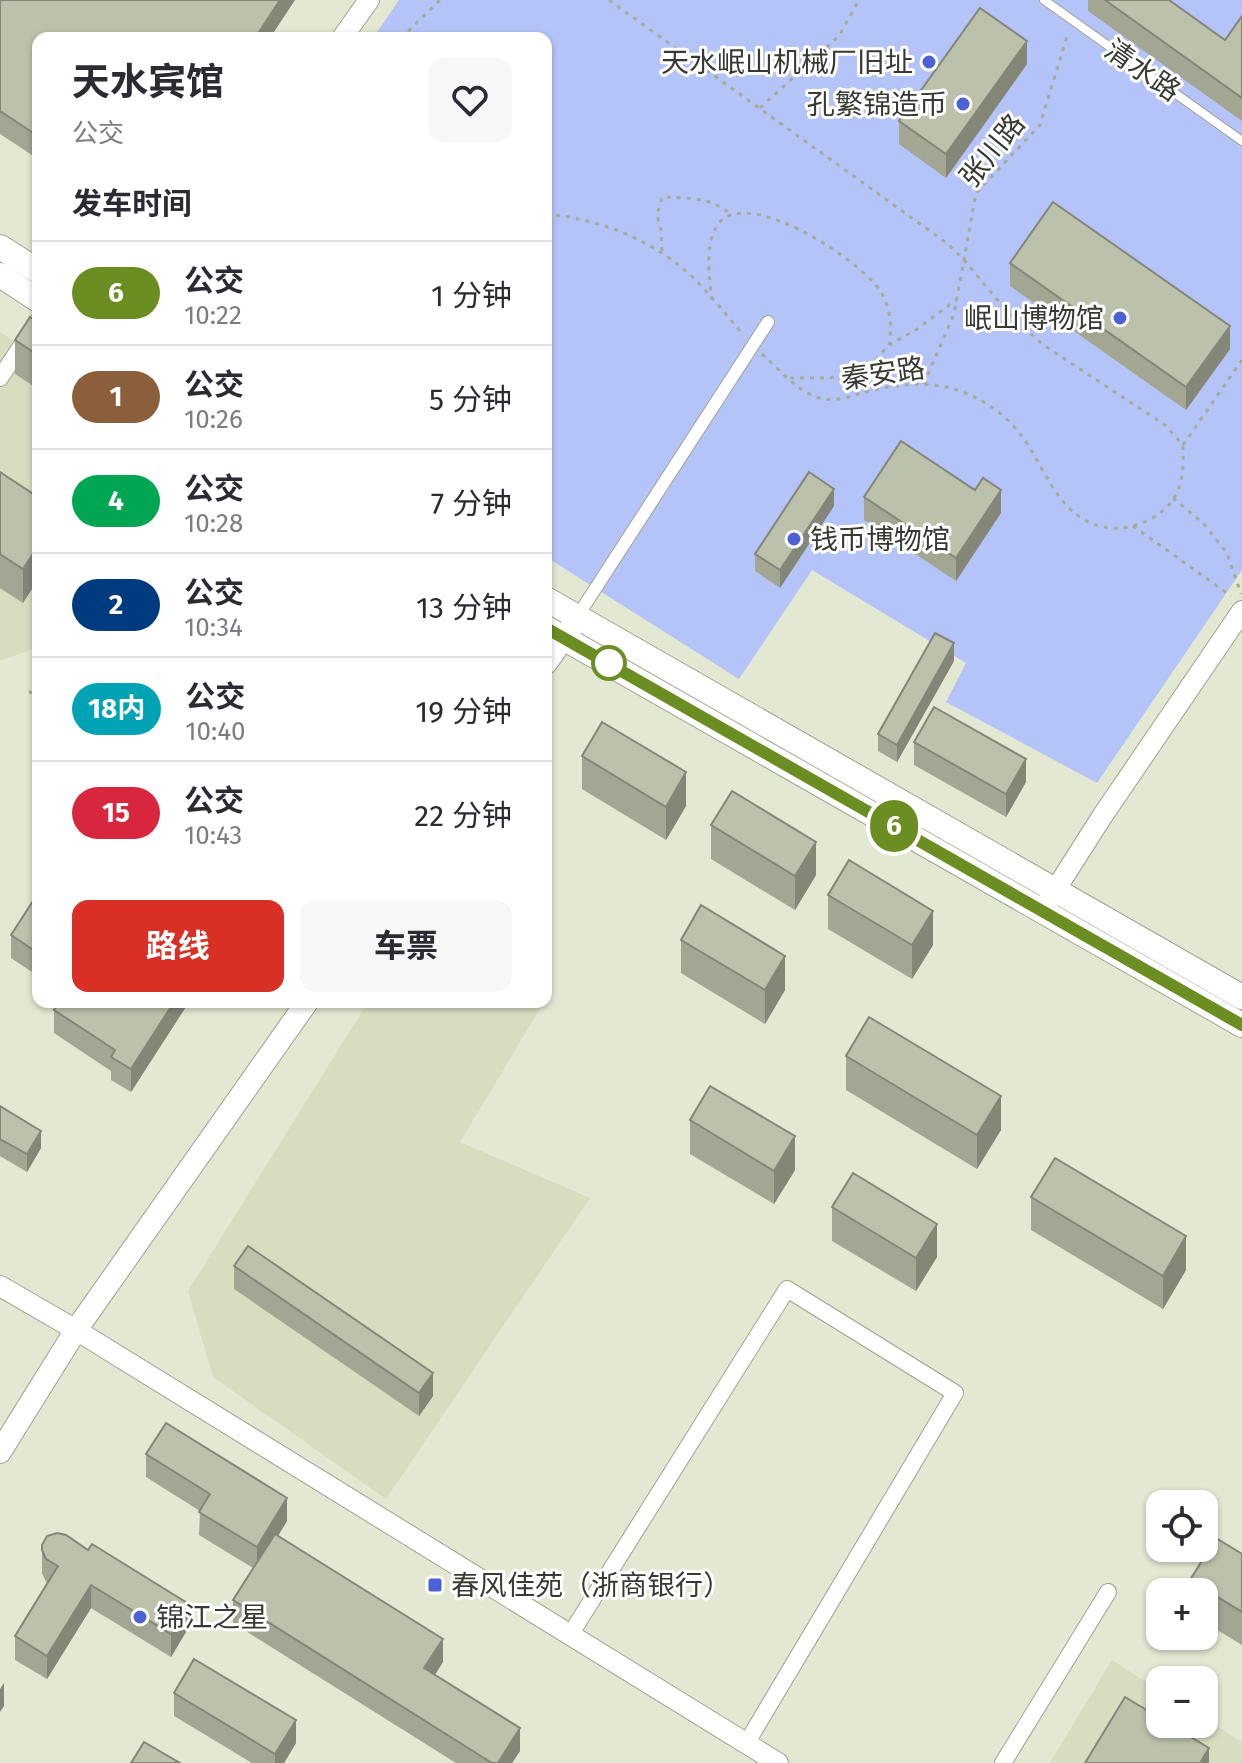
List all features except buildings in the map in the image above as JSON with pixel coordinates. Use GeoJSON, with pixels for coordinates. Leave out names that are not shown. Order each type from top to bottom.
{"type":"FeatureCollection","features":[{"type":"Feature","properties":{"kind":"main road"},"geometry":{"type":"LineString","coordinates":[[0,247],[32,267]]}},
{"type":"Feature","properties":{"kind":"main road"},"geometry":{"type":"LineString","coordinates":[[0,275],[32,296]]}},
{"type":"Feature","properties":{"kind":"main road"},"geometry":{"type":"LineString","coordinates":[[552,602],[1049,900],[1242,1025]]}},
{"type":"Feature","properties":{"kind":"main road"},"geometry":{"type":"LineString","coordinates":[[577,617],[555,633],[1049,900],[1242,997]]}},
{"type":"Feature","properties":{"kind":"main road"},"geometry":{"type":"LineString","coordinates":[[0,1452],[76,1330],[303,1008]]}},
{"type":"Feature","properties":{"kind":"street"},"geometry":{"type":"LineString","coordinates":[[346,32],[369,0]]}},
{"type":"Feature","properties":{"kind":"street"},"geometry":{"type":"LineString","coordinates":[[577,617],[768,322]]}},
{"type":"Feature","properties":{"kind":"street"},"geometry":{"type":"LineString","coordinates":[[0,378],[32,330]]}},
{"type":"Feature","properties":{"kind":"street"},"geometry":{"type":"LineString","coordinates":[[1049,900],[1236,604]]}},
{"type":"Feature","properties":{"kind":"street"},"geometry":{"type":"LineString","coordinates":[[0,1286],[778,1763]]}},
{"type":"Feature","properties":{"kind":"street"},"geometry":{"type":"LineString","coordinates":[[570,1635],[787,1289],[955,1393],[746,1744]]}},
{"type":"Feature","properties":{"kind":"street"},"geometry":{"type":"LineString","coordinates":[[1003,1763],[1108,1592]]}},
{"type":"Feature","properties":{"kind":"lane","name":"清水路"},"geometry":{"type":"LineString","coordinates":[[1044,0],[1242,141]]}},
{"type":"Feature","properties":{"kind":"path"},"geometry":{"type":"LineString","coordinates":[[407,32],[440,0]]}},
{"type":"Feature","properties":{"kind":"path"},"geometry":{"type":"LineString","coordinates":[[609,0],[948,244],[1010,315],[1042,344],[1165,425],[1183,445]]}},
{"type":"Feature","properties":{"kind":"path"},"geometry":{"type":"LineString","coordinates":[[760,108],[839,36],[859,0]]}},
{"type":"Feature","properties":{"kind":"path","name":"张川路"},"geometry":{"type":"LineString","coordinates":[[924,384],[954,314],[976,193],[1040,125],[1072,20]]}},
{"type":"Feature","properties":{"kind":"path"},"geometry":{"type":"LineString","coordinates":[[662,253],[657,215],[662,197],[690,198],[722,206],[730,214]]}},
{"type":"Feature","properties":{"kind":"path"},"geometry":{"type":"LineString","coordinates":[[712,300],[710,250],[719,223],[730,214],[750,213],[794,227],[851,261],[875,284],[886,303],[891,324],[889,345]]}},
{"type":"Feature","properties":{"kind":"path","name":"秦安路"},"geometry":{"type":"LineString","coordinates":[[552,215],[616,229],[662,253],[690,275],[753,345],[803,391],[820,398],[840,400],[899,385],[924,384],[955,389],[984,402],[998,411],[1021,436],[1059,497],[1076,515],[1109,528],[1133,526]]}},
{"type":"Feature","properties":{"kind":"path"},"geometry":{"type":"LineString","coordinates":[[789,378],[830,378],[869,367],[889,345],[917,329],[957,299]]}},
{"type":"Feature","properties":{"kind":"path"},"geometry":{"type":"LineString","coordinates":[[1236,604],[1133,526],[1155,516],[1173,498],[1184,474],[1183,445],[1242,360]]}},
{"type":"Feature","properties":{"kind":"path"},"geometry":{"type":"LineString","coordinates":[[860,369],[866,392]]}},
{"type":"Feature","properties":{"kind":"path"},"geometry":{"type":"LineString","coordinates":[[1173,498],[1204,524],[1227,553],[1242,598]]}},
{"type":"Feature","properties":{"kind":"shaded area"},"geometry":{"type":"Polygon","coordinates":[[[399,0],[1242,0],[1242,570],[1097,783],[946,702],[966,663],[812,570],[739,679],[552,561],[552,32],[377,32],[399,0]]]}},
{"type":"Feature","properties":{"kind":"shaded area"},"geometry":{"type":"Polygon","coordinates":[[[0,332],[32,353],[32,649],[0,661],[0,332]]]}},
{"type":"Feature","properties":{"kind":"shaded area"},"geometry":{"type":"Polygon","coordinates":[[[364,1008],[540,1008],[460,1142],[590,1198],[386,1499],[213,1377],[188,1291],[364,1008]]]}},
{"type":"Feature","properties":{"kind":"shaded area"},"geometry":{"type":"Polygon","coordinates":[[[1112,1660],[1146,1682],[1146,1738],[1218,1738],[1218,1727],[1242,1742],[1242,1763],[1050,1763],[1112,1660]]]}},
{"type":"Feature","properties":{"kind":"bus line","name":"6"},"geometry":{"type":"LineString","coordinates":[[552,631],[1242,1025]]}},
{"type":"Feature","properties":{"kind":"place","name":"天水岷山机械厂旧址"},"geometry":{"type":"Point","coordinates":[929,62]}},
{"type":"Feature","properties":{"kind":"place","name":"孔繁锦造币"},"geometry":{"type":"Point","coordinates":[963,104]}},
{"type":"Feature","properties":{"kind":"place","name":"岷山博物馆"},"geometry":{"type":"Point","coordinates":[1120,318]}},
{"type":"Feature","properties":{"kind":"place","name":"钱币博物馆"},"geometry":{"type":"Point","coordinates":[794,539]}},
{"type":"Feature","properties":{"kind":"place","name":"春风佳苑（浙商银行）"},"geometry":{"type":"Point","coordinates":[435,1585]}},
{"type":"Feature","properties":{"kind":"place","name":"锦江之星"},"geometry":{"type":"Point","coordinates":[140,1617]}}]}
